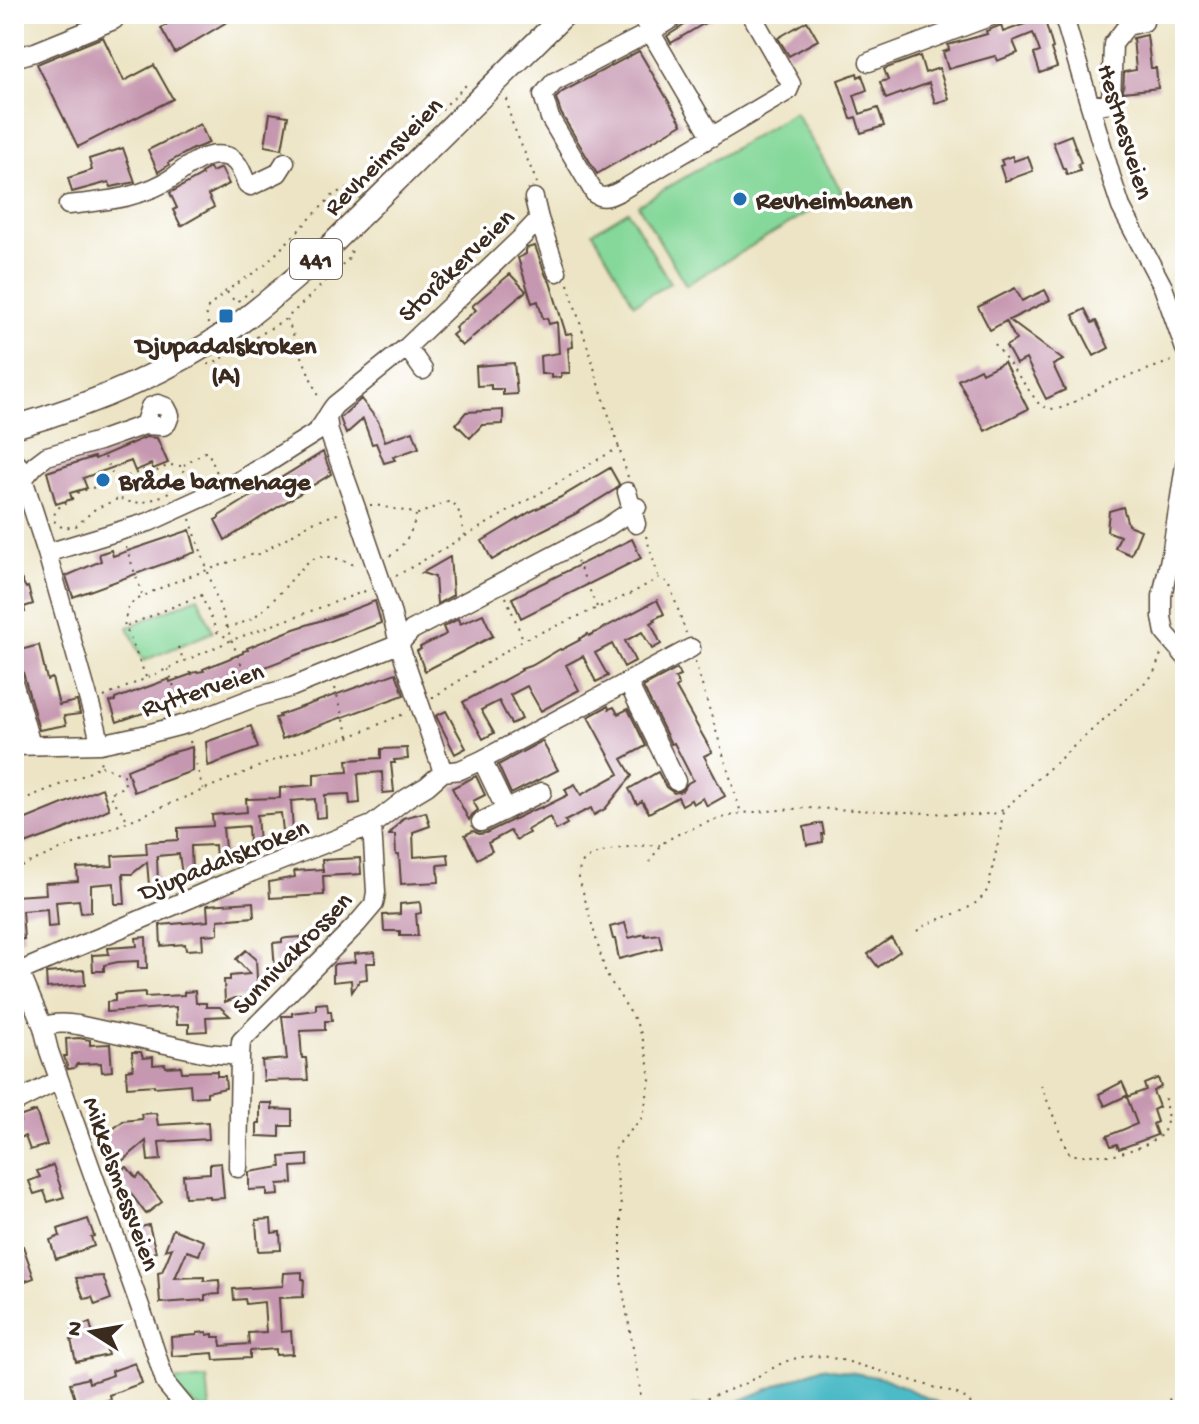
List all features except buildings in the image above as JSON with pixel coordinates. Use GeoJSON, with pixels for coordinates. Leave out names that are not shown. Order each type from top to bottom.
{"type":"FeatureCollection","features":[{"type":"Feature","properties":{"kind":"main road","name":"Revheimsveien"},"geometry":{"type":"LineString","coordinates":[[14,427],[110,395],[201,349],[234,327],[319,257],[565,14]]}},
{"type":"Feature","properties":{"kind":"street"},"geometry":{"type":"LineString","coordinates":[[640,14],[712,137]]}},
{"type":"Feature","properties":{"kind":"street"},"geometry":{"type":"LineString","coordinates":[[679,14],[554,82],[543,95],[550,118],[595,194],[600,197],[610,196],[788,91],[791,84],[751,14]]}},
{"type":"Feature","properties":{"kind":"street"},"geometry":{"type":"LineString","coordinates":[[869,62],[997,14]]}},
{"type":"Feature","properties":{"kind":"street","name":"Hestnesveien"},"geometry":{"type":"LineString","coordinates":[[1063,14],[1121,207],[1163,287],[1181,354]]}},
{"type":"Feature","properties":{"kind":"street"},"geometry":{"type":"LineString","coordinates":[[14,58],[114,20]]}},
{"type":"Feature","properties":{"kind":"street"},"geometry":{"type":"LineString","coordinates":[[1090,106],[1111,103],[1113,44],[1127,26],[1144,22]]}},
{"type":"Feature","properties":{"kind":"street"},"geometry":{"type":"LineString","coordinates":[[68,205],[118,199],[149,190],[191,164],[214,156],[227,156],[234,160],[251,186],[278,173],[285,162]]}},
{"type":"Feature","properties":{"kind":"street","name":"Storåkerveien"},"geometry":{"type":"LineString","coordinates":[[536,191],[539,219],[561,274]]}},
{"type":"Feature","properties":{"kind":"street","name":"Storåkerveien"},"geometry":{"type":"LineString","coordinates":[[47,553],[149,522],[185,506],[239,481],[315,433],[323,427],[335,405],[407,347],[539,219]]}},
{"type":"Feature","properties":{"kind":"street","name":"Storåkerveien"},"geometry":{"type":"LineString","coordinates":[[407,347],[423,370]]}},
{"type":"Feature","properties":{"kind":"street"},"geometry":{"type":"LineString","coordinates":[[327,418],[329,432],[443,772]]}},
{"type":"Feature","properties":{"kind":"street"},"geometry":{"type":"LineString","coordinates":[[24,478],[47,456],[144,425]]}},
{"type":"Feature","properties":{"kind":"street"},"geometry":{"type":"LineString","coordinates":[[14,461],[24,478],[22,503],[47,553],[104,744]]}},
{"type":"Feature","properties":{"kind":"street"},"geometry":{"type":"LineString","coordinates":[[1185,465],[1174,539],[1163,586],[1162,617],[1167,636],[1185,656]]}},
{"type":"Feature","properties":{"kind":"street","name":"Rytterveien"},"geometry":{"type":"LineString","coordinates":[[23,745],[104,744],[186,724],[253,698],[292,687],[399,644],[412,630],[604,529],[634,508]]}},
{"type":"Feature","properties":{"kind":"street","name":"Djupadalskroken"},"geometry":{"type":"LineString","coordinates":[[17,973],[252,872],[372,825],[443,772],[460,770],[482,760],[691,648]]}},
{"type":"Feature","properties":{"kind":"street"},"geometry":{"type":"LineString","coordinates":[[628,683],[676,781]]}},
{"type":"Feature","properties":{"kind":"street"},"geometry":{"type":"LineString","coordinates":[[14,685],[23,745]]}},
{"type":"Feature","properties":{"kind":"street"},"geometry":{"type":"LineString","coordinates":[[482,760],[506,810]]}},
{"type":"Feature","properties":{"kind":"street"},"geometry":{"type":"LineString","coordinates":[[481,822],[542,792]]}},
{"type":"Feature","properties":{"kind":"street","name":"Sunnivakrossen"},"geometry":{"type":"LineString","coordinates":[[43,1027],[65,1023],[207,1053],[240,1056],[241,1041],[374,904],[372,825]]}},
{"type":"Feature","properties":{"kind":"street","name":"Mikkelsmessveien"},"geometry":{"type":"LineString","coordinates":[[17,973],[43,1027],[166,1384],[185,1407]]}},
{"type":"Feature","properties":{"kind":"street"},"geometry":{"type":"LineString","coordinates":[[238,1168],[240,1056]]}},
{"type":"Feature","properties":{"kind":"street"},"geometry":{"type":"LineString","coordinates":[[14,1103],[59,1080]]}},
{"type":"Feature","properties":{"kind":"path"},"geometry":{"type":"LineString","coordinates":[[431,121],[469,83]]}},
{"type":"Feature","properties":{"kind":"path"},"geometry":{"type":"LineString","coordinates":[[505,90],[511,120],[536,191]]}},
{"type":"Feature","properties":{"kind":"path"},"geometry":{"type":"LineString","coordinates":[[201,328],[209,323],[206,310],[226,291],[264,266],[335,193],[348,189],[362,193]]}},
{"type":"Feature","properties":{"kind":"path"},"geometry":{"type":"LineString","coordinates":[[561,274],[620,447],[634,508],[659,578],[669,583],[741,813]]}},
{"type":"Feature","properties":{"kind":"path"},"geometry":{"type":"LineString","coordinates":[[226,291],[236,303]]}},
{"type":"Feature","properties":{"kind":"path"},"geometry":{"type":"LineString","coordinates":[[287,318],[327,418]]}},
{"type":"Feature","properties":{"kind":"path"},"geometry":{"type":"LineString","coordinates":[[995,344],[1039,404],[1049,409],[1063,408],[1107,384],[1181,354]]}},
{"type":"Feature","properties":{"kind":"path"},"geometry":{"type":"LineString","coordinates":[[99,441],[115,481]]}},
{"type":"Feature","properties":{"kind":"path"},"geometry":{"type":"LineString","coordinates":[[90,703],[232,640],[382,584],[620,447]]}},
{"type":"Feature","properties":{"kind":"path"},"geometry":{"type":"LineString","coordinates":[[120,498],[95,509],[76,526],[63,528],[55,522],[58,507],[72,500],[76,493],[147,469],[153,473],[169,465],[182,466],[208,452],[222,481]]}},
{"type":"Feature","properties":{"kind":"path"},"geometry":{"type":"LineString","coordinates":[[120,498],[132,504],[174,489],[186,481],[182,466]]}},
{"type":"Feature","properties":{"kind":"path"},"geometry":{"type":"LineString","coordinates":[[120,479],[120,498]]}},
{"type":"Feature","properties":{"kind":"path"},"geometry":{"type":"LineString","coordinates":[[147,678],[126,627],[125,614],[129,605],[142,596],[249,555],[259,554],[315,521],[356,508],[375,505],[416,514],[446,502],[453,503],[460,513],[465,536]]}},
{"type":"Feature","properties":{"kind":"path"},"geometry":{"type":"LineString","coordinates":[[185,506],[253,698]]}},
{"type":"Feature","properties":{"kind":"path"},"geometry":{"type":"LineString","coordinates":[[227,628],[248,621],[259,613],[315,557],[333,555],[356,566],[391,556],[403,545],[416,514]]}},
{"type":"Feature","properties":{"kind":"path"},"geometry":{"type":"LineString","coordinates":[[121,531],[142,596]]}},
{"type":"Feature","properties":{"kind":"path"},"geometry":{"type":"LineString","coordinates":[[571,547],[598,608]]}},
{"type":"Feature","properties":{"kind":"path"},"geometry":{"type":"LineString","coordinates":[[14,869],[270,762],[312,746],[349,737],[421,706],[523,640],[630,594],[659,578]]}},
{"type":"Feature","properties":{"kind":"path"},"geometry":{"type":"LineString","coordinates":[[500,584],[523,640]]}},
{"type":"Feature","properties":{"kind":"path"},"geometry":{"type":"LineString","coordinates":[[126,627],[201,595],[217,632],[232,640]]}},
{"type":"Feature","properties":{"kind":"path"},"geometry":{"type":"LineString","coordinates":[[646,1410],[621,1279],[621,1206],[614,1153],[641,1119],[650,1080],[642,1036],[606,974],[579,869],[587,859],[605,852],[624,847],[660,845],[693,827],[741,813],[807,808],[979,815],[997,813],[1153,675],[1167,636]]}},
{"type":"Feature","properties":{"kind":"path"},"geometry":{"type":"LineString","coordinates":[[178,647],[183,660]]}},
{"type":"Feature","properties":{"kind":"path"},"geometry":{"type":"LineString","coordinates":[[330,671],[349,737]]}},
{"type":"Feature","properties":{"kind":"path"},"geometry":{"type":"LineString","coordinates":[[14,803],[87,774],[100,765],[104,744]]}},
{"type":"Feature","properties":{"kind":"path"},"geometry":{"type":"LineString","coordinates":[[100,765],[124,775],[125,786],[110,793],[113,803],[123,811],[127,821]]}},
{"type":"Feature","properties":{"kind":"path"},"geometry":{"type":"LineString","coordinates":[[917,931],[926,924],[976,905],[983,897],[988,889],[1003,810]]}},
{"type":"Feature","properties":{"kind":"path"},"geometry":{"type":"LineString","coordinates":[[650,862],[660,845]]}},
{"type":"Feature","properties":{"kind":"path"},"geometry":{"type":"LineString","coordinates":[[1041,1085],[1071,1155],[1115,1155],[1143,1146],[1163,1134],[1168,1119],[1164,1094]]}},
{"type":"Feature","properties":{"kind":"path"},"geometry":{"type":"LineString","coordinates":[[677,1410],[742,1385],[784,1362],[800,1357],[823,1356],[957,1394],[967,1399],[976,1410]]}},
{"type":"Feature","properties":{"kind":"path"},"geometry":{"type":"LineString","coordinates":[[1156,1410],[1185,1387]]}},
{"type":"Feature","properties":{"kind":"green space","name":"Revheimbanen"},"geometry":{"type":"Polygon","coordinates":[[[795,112],[842,192],[686,285],[638,205],[795,112]]]}},
{"type":"Feature","properties":{"kind":"green space"},"geometry":{"type":"Polygon","coordinates":[[[628,211],[670,283],[634,304],[593,232],[628,211]]]}},
{"type":"Feature","properties":{"kind":"green space"},"geometry":{"type":"Polygon","coordinates":[[[198,597],[213,632],[143,661],[128,627],[198,597]]]}},
{"type":"Feature","properties":{"kind":"green space"},"geometry":{"type":"Polygon","coordinates":[[[207,1378],[210,1410],[193,1404],[170,1381],[207,1378]]]}},
{"type":"Feature","properties":{"kind":"water"},"geometry":{"type":"Polygon","coordinates":[[[822,1367],[886,1379],[947,1407],[946,1410],[691,1408],[694,1405],[722,1408],[822,1367]]]}},
{"type":"Feature","properties":{"kind":"place","name":"Revheimbanen"},"geometry":{"type":"Point","coordinates":[740,199]}},
{"type":"Feature","properties":{"kind":"place","name":"Djupadalskroken (A)"},"geometry":{"type":"Point","coordinates":[226,316]}},
{"type":"Feature","properties":{"kind":"place","name":"Bråde barnehage"},"geometry":{"type":"Point","coordinates":[103,480]}}]}
